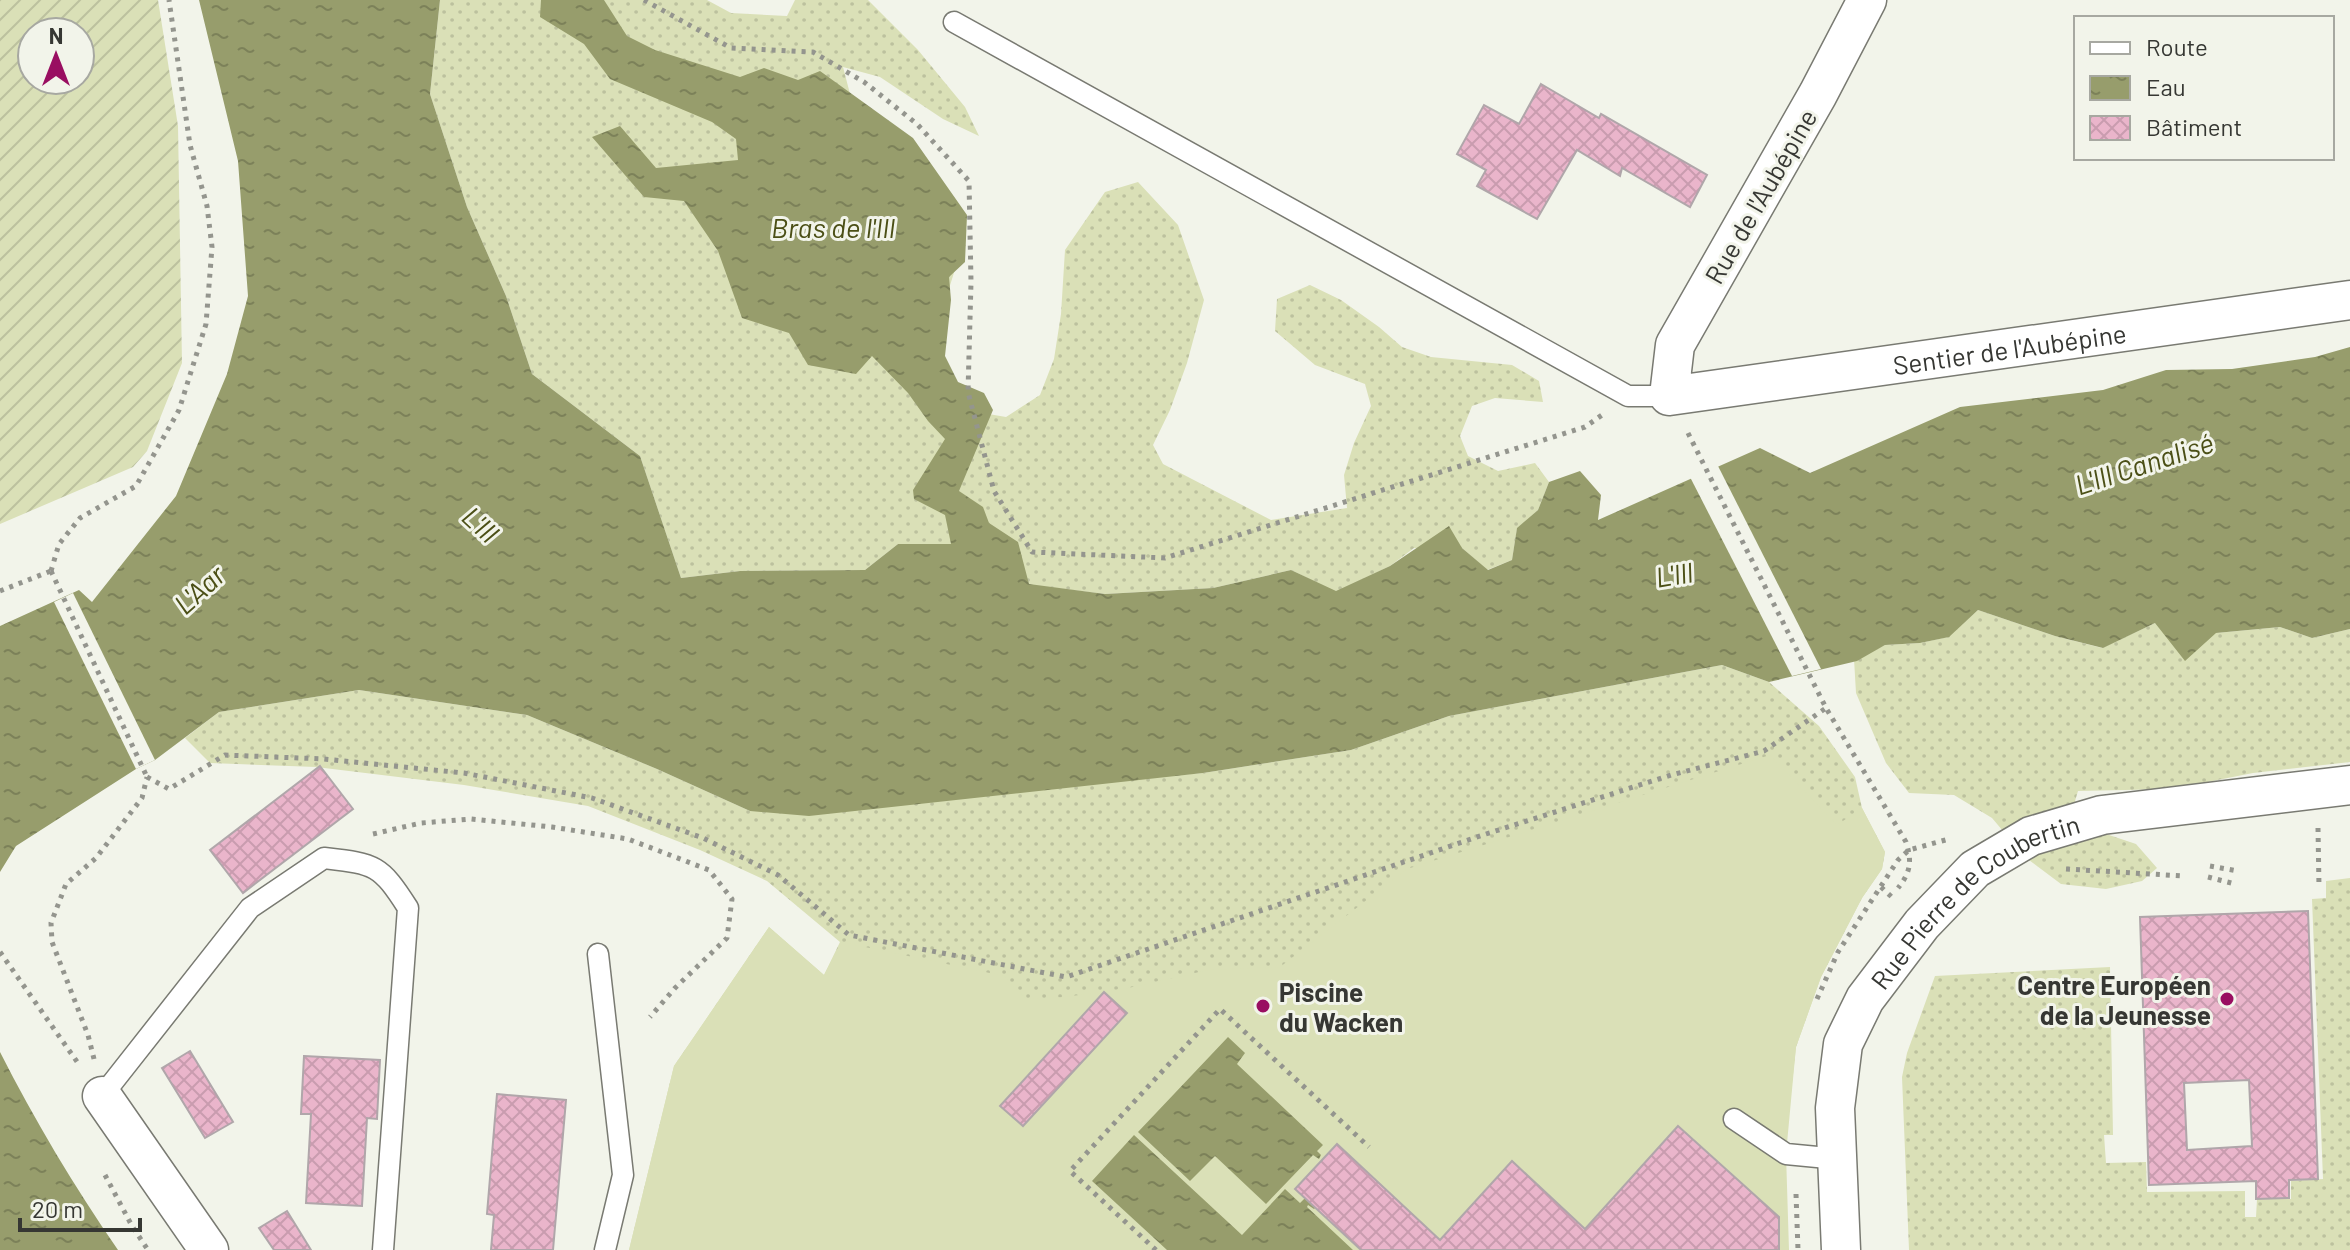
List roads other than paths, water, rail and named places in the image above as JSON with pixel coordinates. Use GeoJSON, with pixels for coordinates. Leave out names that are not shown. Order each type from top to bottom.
{"type":"FeatureCollection","features":[{"type":"Feature","properties":{"kind":"street","name":"Rue de l'Aubépine"},"geometry":{"type":"LineString","coordinates":[[1677,411],[1675,345],[1818,94],[1867,0]]}},
{"type":"Feature","properties":{"kind":"street","name":"Sentier de l'Aubépine"},"geometry":{"type":"LineString","coordinates":[[1677,411],[2350,300]]}},
{"type":"Feature","properties":{"kind":"street","name":"Rue Pierre de Coubertin"},"geometry":{"type":"LineString","coordinates":[[1841,1250],[1835,1108],[1843,1044],[1865,999],[1922,924],[1975,869],[2031,836],[2102,815],[2180,816],[2334,787]]}},
{"type":"Feature","properties":{"kind":"street"},"geometry":{"type":"LineString","coordinates":[[102,1096],[209,1250]]}},
{"type":"Feature","properties":{"kind":"lane"},"geometry":{"type":"LineString","coordinates":[[954,22],[1628,396],[1677,411]]}},
{"type":"Feature","properties":{"kind":"lane"},"geometry":{"type":"LineString","coordinates":[[102,1096],[250,908],[324,858],[364,863],[388,877],[408,908],[383,1250]]}},
{"type":"Feature","properties":{"kind":"lane"},"geometry":{"type":"LineString","coordinates":[[598,954],[623,1175],[605,1250]]}},
{"type":"Feature","properties":{"kind":"lane"},"geometry":{"type":"LineString","coordinates":[[1734,1119],[1786,1154],[1838,1159]]}},
{"type":"Feature","properties":{"kind":"water"},"geometry":{"type":"Polygon","coordinates":[[[199,0],[440,0],[430,94],[467,207],[506,296],[532,374],[640,456],[681,578],[740,571],[865,570],[898,544],[951,544],[945,515],[914,499],[913,490],[945,439],[908,393],[872,356],[856,374],[808,365],[789,333],[742,318],[718,251],[684,201],[644,197],[592,137],[620,126],[656,168],[738,160],[736,139],[712,122],[610,79],[584,44],[540,17],[541,0],[604,0],[627,36],[655,50],[740,77],[764,68],[798,80],[820,71],[913,138],[967,215],[965,262],[949,277],[951,300],[945,356],[958,382],[984,393],[993,410],[959,491],[983,507],[989,523],[1018,542],[1029,584],[1105,594],[1213,588],[1291,570],[1336,591],[1390,566],[1449,526],[1462,548],[1488,570],[1512,560],[1517,528],[1538,510],[1549,482],[1580,471],[1601,495],[1598,520],[1760,448],[1810,473],[1960,407],[2103,390],[2166,370],[2232,369],[2315,357],[2350,347],[2350,629],[2312,638],[2280,627],[2216,633],[2185,661],[2155,623],[2103,648],[2055,636],[1978,610],[1949,637],[1885,645],[1857,661],[1769,682],[1722,665],[1449,716],[1351,750],[1203,773],[809,816],[750,811],[527,715],[359,690],[219,712],[155,760],[16,846],[0,872],[0,626],[79,590],[92,602],[176,496],[227,374],[248,296],[238,161],[199,0]]]}},
{"type":"Feature","properties":{"kind":"water"},"geometry":{"type":"Polygon","coordinates":[[[1228,1037],[1245,1053],[1237,1064],[1323,1145],[1317,1151],[1321,1155],[1319,1159],[1313,1155],[1266,1204],[1215,1156],[1190,1181],[1138,1132],[1228,1037]]]}},
{"type":"Feature","properties":{"kind":"water"},"geometry":{"type":"Polygon","coordinates":[[[0,1052],[56,1153],[118,1250],[0,1250],[0,1052]]]}},
{"type":"Feature","properties":{"kind":"water"},"geometry":{"type":"Polygon","coordinates":[[[1134,1135],[1242,1235],[1285,1189],[1300,1203],[1307,1196],[1317,1206],[1314,1209],[1307,1207],[1353,1250],[1167,1250],[1092,1181],[1134,1135]]]}},
{"type":"Feature","properties":{"kind":"place","name":"Centre Européen de la Jeunesse"},"geometry":{"type":"Point","coordinates":[2227,999]}},
{"type":"Feature","properties":{"kind":"place","name":"Piscine du Wacken"},"geometry":{"type":"Point","coordinates":[1263,1006]}},
{"type":"Feature","properties":{"kind":"water label","name":"Bras de l'Ill"},"geometry":{"type":"Point","coordinates":[833,227]}},
{"type":"Feature","properties":{"kind":"water label","name":"L'Ill Canalisé"},"geometry":{"type":"Point","coordinates":[2144,463]}},
{"type":"Feature","properties":{"kind":"water label","name":"L'Ill"},"geometry":{"type":"Point","coordinates":[481,524]}},
{"type":"Feature","properties":{"kind":"water label","name":"L'Ill"},"geometry":{"type":"Point","coordinates":[1674,574]}},
{"type":"Feature","properties":{"kind":"water label","name":"L'Aar"},"geometry":{"type":"Point","coordinates":[199,589]}}]}
